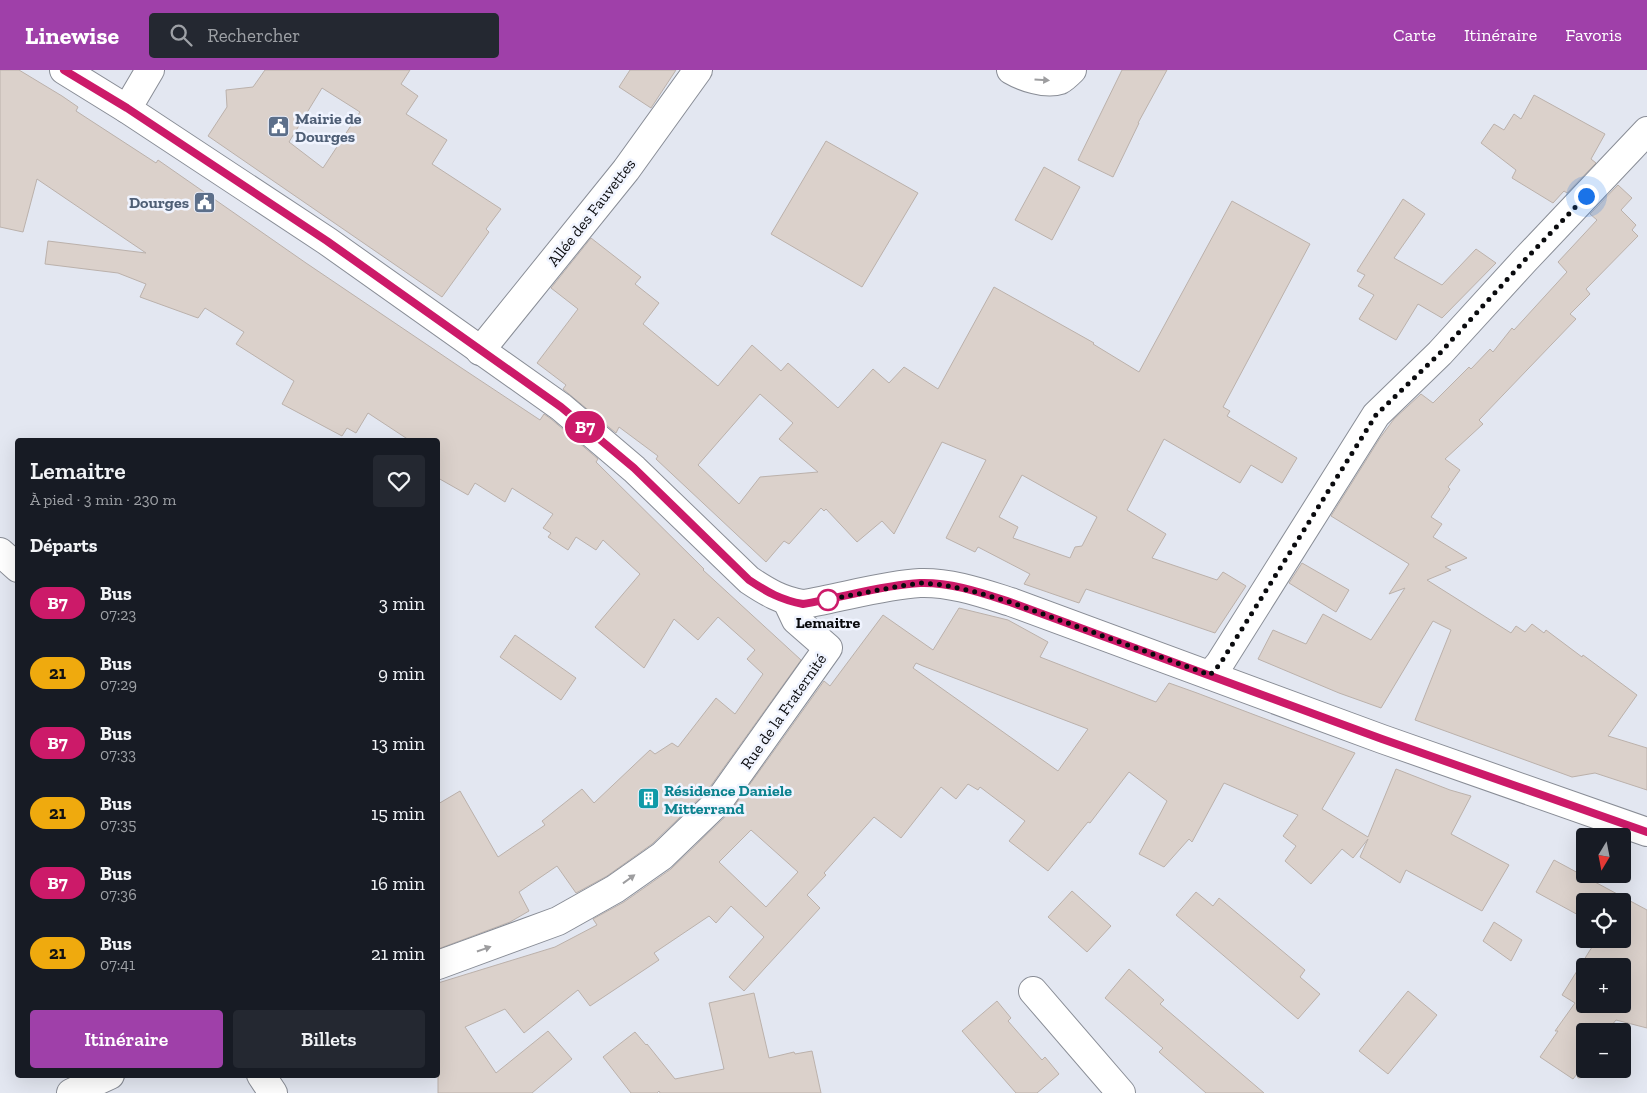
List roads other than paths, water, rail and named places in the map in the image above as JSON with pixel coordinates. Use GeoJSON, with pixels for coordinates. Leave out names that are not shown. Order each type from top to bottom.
{"type":"FeatureCollection","features":[{"type":"Feature","properties":{"kind":"street"},"geometry":{"type":"LineString","coordinates":[[64,70],[127,108],[327,241],[561,407],[634,468],[749,580],[771,595],[803,604],[921,583],[944,585],[976,592],[1010,602],[1391,742],[1647,832]]}},
{"type":"Feature","properties":{"kind":"street"},"geometry":{"type":"LineString","coordinates":[[127,108],[150,70]]}},
{"type":"Feature","properties":{"kind":"street","name":"Allée des Fauvettes"},"geometry":{"type":"LineString","coordinates":[[480,351],[626,170],[698,70]]}},
{"type":"Feature","properties":{"kind":"street"},"geometry":{"type":"LineString","coordinates":[[1010,70],[1040,81],[1060,80],[1072,70]]}},
{"type":"Feature","properties":{"kind":"street"},"geometry":{"type":"LineString","coordinates":[[1210,675],[1220,664],[1376,415],[1440,353],[1524,261],[1647,132]]}},
{"type":"Feature","properties":{"kind":"street"},"geometry":{"type":"LineString","coordinates":[[0,552],[15,565]]}},
{"type":"Feature","properties":{"kind":"street","name":"Rue de la Fraternité"},"geometry":{"type":"LineString","coordinates":[[440,964],[558,921],[615,890],[662,856],[719,800],[828,648],[796,620],[788,601]]}},
{"type":"Feature","properties":{"kind":"street"},"geometry":{"type":"LineString","coordinates":[[1033,991],[1121,1093]]}},
{"type":"Feature","properties":{"kind":"street"},"geometry":{"type":"LineString","coordinates":[[71,1093],[104,1078]]}},
{"type":"Feature","properties":{"kind":"street"},"geometry":{"type":"LineString","coordinates":[[264,1078],[273,1093]]}},
{"type":"Feature","properties":{"kind":"place","name":"Mairie de Dourges"},"geometry":{"type":"Point","coordinates":[279,127]}},
{"type":"Feature","properties":{"kind":"place","name":"Dourges"},"geometry":{"type":"Point","coordinates":[205,202]}},
{"type":"Feature","properties":{"kind":"place","name":"Lemaitre"},"geometry":{"type":"Point","coordinates":[828,600]}},
{"type":"Feature","properties":{"kind":"place","name":"Résidence Daniele Mitterrand"},"geometry":{"type":"Point","coordinates":[648,799]}}]}
